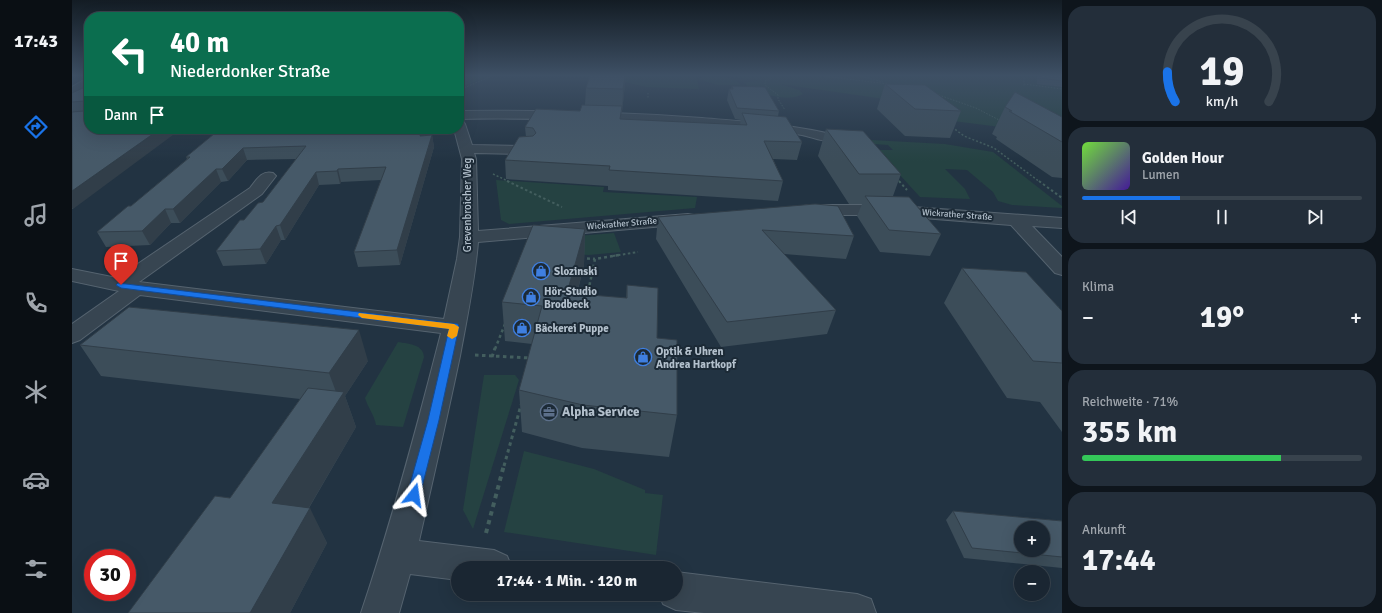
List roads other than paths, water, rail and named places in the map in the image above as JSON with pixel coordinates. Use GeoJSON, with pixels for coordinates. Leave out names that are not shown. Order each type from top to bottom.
{"type":"FeatureCollection","features":[{"type":"Feature","properties":{"kind":"street"},"geometry":{"type":"LineString","coordinates":[[464,114],[517,109],[648,117],[797,130],[830,138]]}},
{"type":"Feature","properties":{"kind":"street","name":"Grevenbroicher Weg"},"geometry":{"type":"LineString","coordinates":[[380,613],[398,556],[433,420],[467,259],[469,237],[469,174],[467,149],[462,134]]}},
{"type":"Feature","properties":{"kind":"street"},"geometry":{"type":"LineString","coordinates":[[467,149],[528,150]]}},
{"type":"Feature","properties":{"kind":"street"},"geometry":{"type":"LineString","coordinates":[[72,335],[128,287],[256,191],[268,176]]}},
{"type":"Feature","properties":{"kind":"street","name":"Wickrather Straße"},"geometry":{"type":"LineString","coordinates":[[794,211],[885,210],[1062,223]]}},
{"type":"Feature","properties":{"kind":"street","name":"Wickrather Straße"},"geometry":{"type":"LineString","coordinates":[[469,237],[700,218]]}},
{"type":"Feature","properties":{"kind":"street"},"geometry":{"type":"LineString","coordinates":[[1016,219],[1062,269]]}},
{"type":"Feature","properties":{"kind":"street"},"geometry":{"type":"LineString","coordinates":[[72,275],[128,287],[451,340]]}},
{"type":"Feature","properties":{"kind":"street"},"geometry":{"type":"LineString","coordinates":[[398,556],[451,563]]}},
{"type":"Feature","properties":{"kind":"street"},"geometry":{"type":"LineString","coordinates":[[683,592],[856,613]]}},
{"type":"Feature","properties":{"kind":"place","name":"Slozinski"},"geometry":{"type":"Point","coordinates":[541,271]}},
{"type":"Feature","properties":{"kind":"place","name":"Hör-Studio Brodbeck"},"geometry":{"type":"Point","coordinates":[531,297]}},
{"type":"Feature","properties":{"kind":"place","name":"Bäckerei Puppe"},"geometry":{"type":"Point","coordinates":[522,328]}},
{"type":"Feature","properties":{"kind":"place","name":"Optik & Uhren Andrea Hartkopf"},"geometry":{"type":"Point","coordinates":[643,357]}},
{"type":"Feature","properties":{"kind":"place","name":"Alpha Service"},"geometry":{"type":"Point","coordinates":[549,412]}}]}
